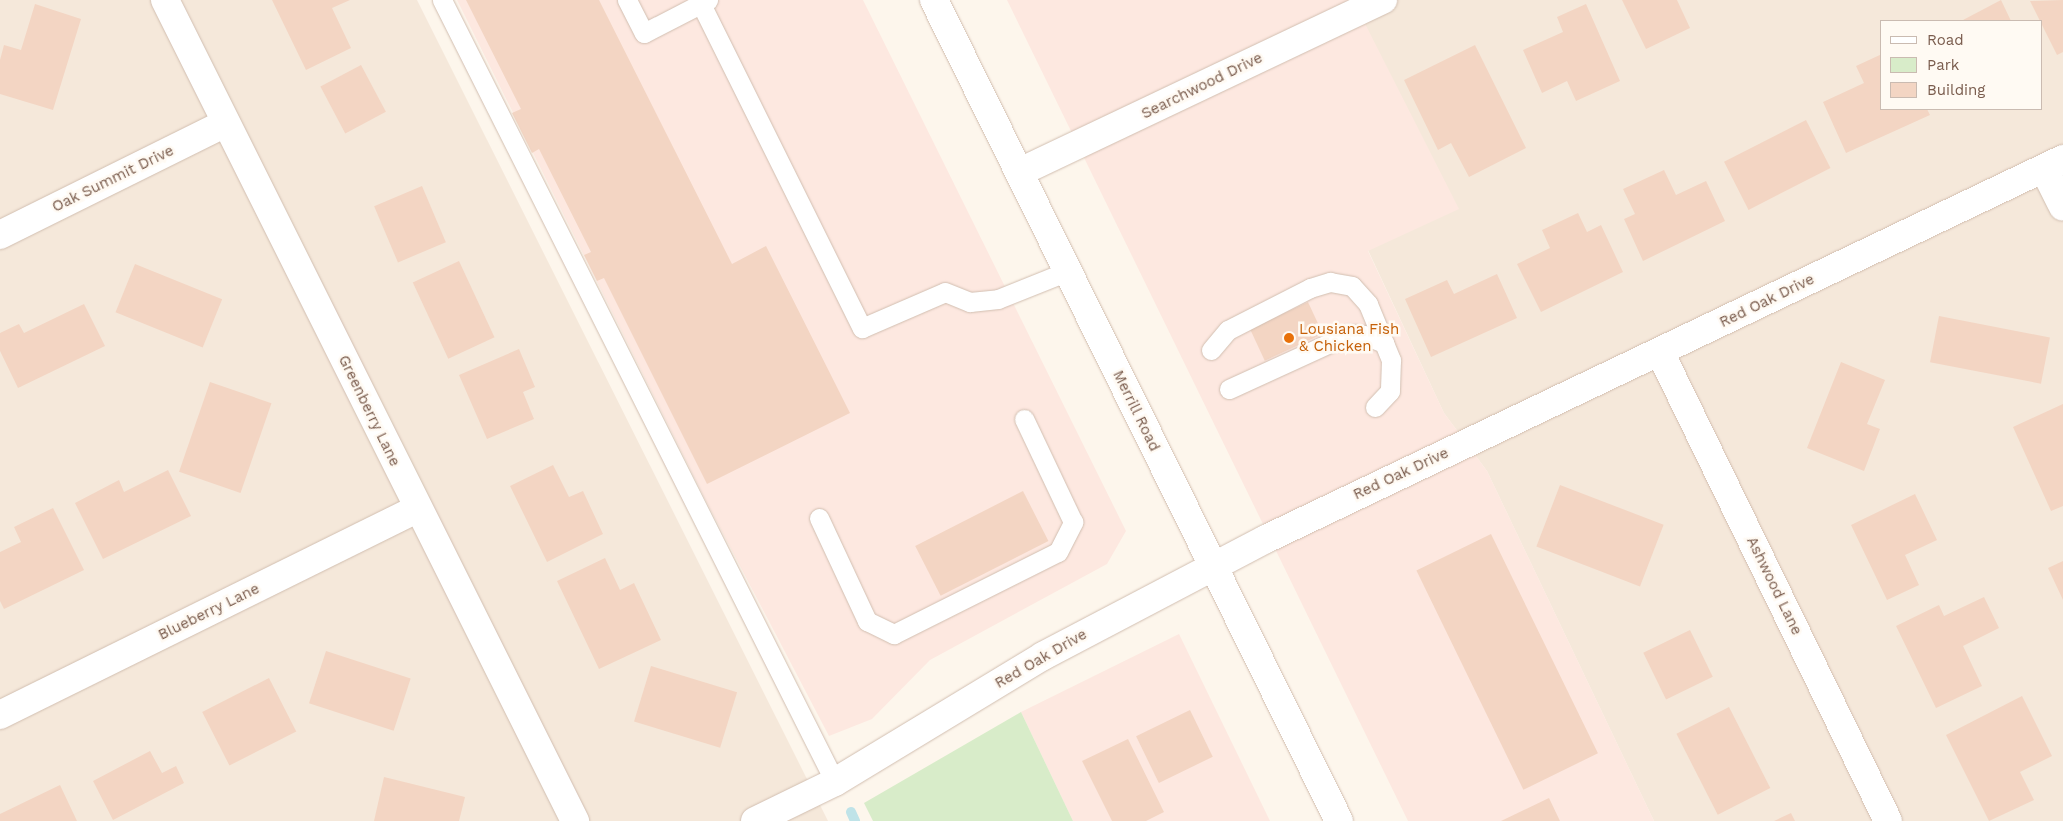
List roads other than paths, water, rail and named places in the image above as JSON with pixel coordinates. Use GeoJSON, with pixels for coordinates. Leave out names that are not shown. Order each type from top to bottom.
{"type":"FeatureCollection","features":[{"type":"Feature","properties":{"kind":"street","name":"Greenberry Lane"},"geometry":{"type":"LineString","coordinates":[[165,0],[417,509],[576,821]]}},
{"type":"Feature","properties":{"kind":"street","name":"Merrill Road"},"geometry":{"type":"LineString","coordinates":[[934,0],[1339,821]]}},
{"type":"Feature","properties":{"kind":"street","name":"Searchwood Drive"},"geometry":{"type":"LineString","coordinates":[[1020,172],[1383,0]]}},
{"type":"Feature","properties":{"kind":"street","name":"Oak Summit Drive"},"geometry":{"type":"LineString","coordinates":[[0,235],[226,123]]}},
{"type":"Feature","properties":{"kind":"street","name":"Red Oak Drive"},"geometry":{"type":"LineString","coordinates":[[755,821],[835,782],[1043,656],[1212,566],[2054,164]]}},
{"type":"Feature","properties":{"kind":"street"},"geometry":{"type":"LineString","coordinates":[[2054,164],[2063,207]]}},
{"type":"Feature","properties":{"kind":"street","name":"Ashwood Lane"},"geometry":{"type":"LineString","coordinates":[[1660,352],[1888,821]]}},
{"type":"Feature","properties":{"kind":"street","name":"Blueberry Lane"},"geometry":{"type":"LineString","coordinates":[[0,716],[417,509]]}},
{"type":"Feature","properties":{"kind":"lane"},"geometry":{"type":"LineString","coordinates":[[442,0],[835,782]]}},
{"type":"Feature","properties":{"kind":"lane"},"geometry":{"type":"LineString","coordinates":[[627,0],[644,33],[704,2],[862,328],[945,292],[970,302],[998,299],[1068,271]]}},
{"type":"Feature","properties":{"kind":"lane"},"geometry":{"type":"LineString","coordinates":[[1211,350],[1228,330],[1310,288],[1330,282],[1352,286],[1368,304],[1390,360],[1390,390],[1375,406]]}},
{"type":"Feature","properties":{"kind":"lane"},"geometry":{"type":"LineString","coordinates":[[1229,389],[1349,334],[1364,335],[1384,343]]}},
{"type":"Feature","properties":{"kind":"lane"},"geometry":{"type":"LineString","coordinates":[[819,518],[866,621],[894,634],[1058,552],[1073,522],[1024,419]]}},
{"type":"Feature","properties":{"kind":"waterway"},"geometry":{"type":"LineString","coordinates":[[851,812],[855,821]]}},
{"type":"Feature","properties":{"kind":"place","name":"Lousiana Fish & Chicken"},"geometry":{"type":"Point","coordinates":[1289,338]}}]}
